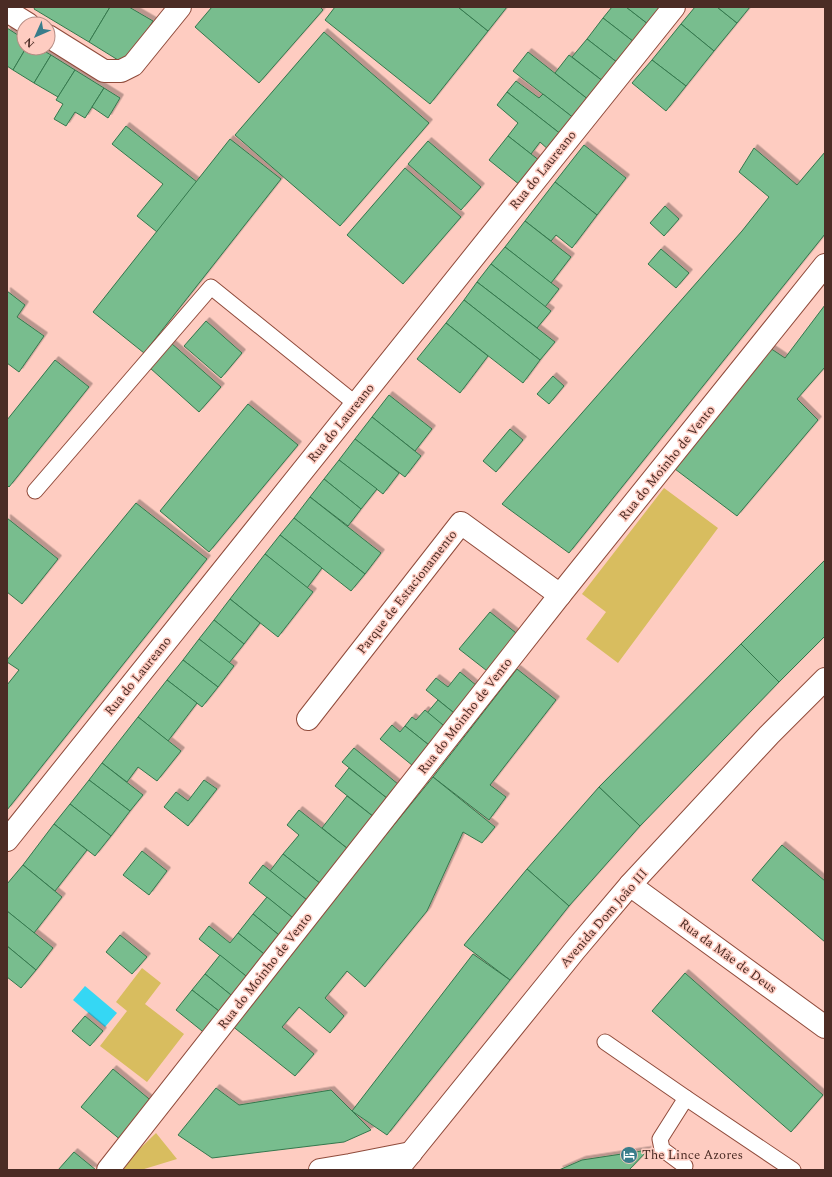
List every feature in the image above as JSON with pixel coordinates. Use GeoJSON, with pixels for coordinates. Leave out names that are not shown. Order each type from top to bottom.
{"type":"FeatureCollection","features":[{"type":"Feature","properties":{"kind":"street"},"geometry":{"type":"LineString","coordinates":[[56,41],[104,71],[121,72],[133,65],[180,7]]}},
{"type":"Feature","properties":{"kind":"street","name":"Rua do Laureano"},"geometry":{"type":"LineString","coordinates":[[7,840],[674,7]]}},
{"type":"Feature","properties":{"kind":"street"},"geometry":{"type":"LineString","coordinates":[[7,11],[16,17]]}},
{"type":"Feature","properties":{"kind":"street","name":"Rua do Moinho de Vento"},"geometry":{"type":"LineString","coordinates":[[108,1170],[560,595],[825,265]]}},
{"type":"Feature","properties":{"kind":"street","name":"Parque de Estacionamento"},"geometry":{"type":"LineString","coordinates":[[308,719],[461,523],[560,595]]}},
{"type":"Feature","properties":{"kind":"street","name":"Avenida Dom João III"},"geometry":{"type":"LineString","coordinates":[[398,1170],[575,950],[630,885],[769,735],[825,679]]}},
{"type":"Feature","properties":{"kind":"street","name":"Rua da Mãe de Deus"},"geometry":{"type":"LineString","coordinates":[[630,885],[825,1026]]}},
{"type":"Feature","properties":{"kind":"street"},"geometry":{"type":"LineString","coordinates":[[320,1170],[411,1153]]}},
{"type":"Feature","properties":{"kind":"lane"},"geometry":{"type":"LineString","coordinates":[[35,491],[211,287],[356,404]]}},
{"type":"Feature","properties":{"kind":"lane"},"geometry":{"type":"LineString","coordinates":[[605,1042],[793,1170]]}},
{"type":"Feature","properties":{"kind":"lane"},"geometry":{"type":"LineString","coordinates":[[684,1166],[662,1149],[660,1139],[686,1098]]}},
{"type":"Feature","properties":{"kind":"shaded area"},"geometry":{"type":"Polygon","coordinates":[[[664,488],[718,528],[618,663],[586,639],[606,612],[582,594],[664,488]]]}},
{"type":"Feature","properties":{"kind":"shaded area"},"geometry":{"type":"Polygon","coordinates":[[[142,968],[161,983],[145,1004],[184,1034],[147,1082],[100,1046],[127,1011],[116,1002],[142,968]]]}},
{"type":"Feature","properties":{"kind":"shaded area"},"geometry":{"type":"Polygon","coordinates":[[[156,1133],[177,1159],[141,1170],[125,1170],[122,1166],[156,1133]]]}},
{"type":"Feature","properties":{"kind":"water"},"geometry":{"type":"Polygon","coordinates":[[[85,986],[117,1013],[105,1027],[73,1000],[85,986]]]}},
{"type":"Feature","properties":{"kind":"building"},"geometry":{"type":"Polygon","coordinates":[[[35,7],[110,7],[89,42],[56,22],[56,16],[46,16],[34,9],[35,7]]]}},
{"type":"Feature","properties":{"kind":"building"},"geometry":{"type":"Polygon","coordinates":[[[110,7],[129,7],[153,21],[132,55],[118,60],[89,42],[110,7]]]}},
{"type":"Feature","properties":{"kind":"building"},"geometry":{"type":"Polygon","coordinates":[[[212,7],[320,7],[323,10],[259,83],[195,27],[212,7]]]}},
{"type":"Feature","properties":{"kind":"building"},"geometry":{"type":"Polygon","coordinates":[[[335,7],[458,7],[488,31],[430,104],[325,20],[335,7]]]}},
{"type":"Feature","properties":{"kind":"building"},"geometry":{"type":"Polygon","coordinates":[[[458,7],[507,7],[488,31],[458,7]]]}},
{"type":"Feature","properties":{"kind":"building"},"geometry":{"type":"Polygon","coordinates":[[[612,7],[626,7],[648,24],[634,42],[603,18],[612,7]]]}},
{"type":"Feature","properties":{"kind":"building"},"geometry":{"type":"Polygon","coordinates":[[[626,7],[662,7],[648,24],[626,7]]]}},
{"type":"Feature","properties":{"kind":"building"},"geometry":{"type":"Polygon","coordinates":[[[695,7],[717,7],[737,23],[714,51],[681,24],[695,7]]]}},
{"type":"Feature","properties":{"kind":"building"},"geometry":{"type":"Polygon","coordinates":[[[717,7],[750,7],[737,23],[717,7]]]}},
{"type":"Feature","properties":{"kind":"building"},"geometry":{"type":"Polygon","coordinates":[[[603,18],[634,42],[618,63],[587,39],[603,18]]]}},
{"type":"Feature","properties":{"kind":"building"},"geometry":{"type":"Polygon","coordinates":[[[681,24],[714,51],[686,86],[652,60],[681,24]]]}},
{"type":"Feature","properties":{"kind":"building"},"geometry":{"type":"Polygon","coordinates":[[[7,28],[16,34],[16,56],[21,56],[13,70],[7,66],[7,28]]]}},
{"type":"Feature","properties":{"kind":"building"},"geometry":{"type":"Polygon","coordinates":[[[324,32],[429,123],[340,226],[235,135],[324,32]]]}},
{"type":"Feature","properties":{"kind":"building"},"geometry":{"type":"Polygon","coordinates":[[[587,39],[618,63],[604,82],[572,57],[587,39]]]}},
{"type":"Feature","properties":{"kind":"building"},"geometry":{"type":"Polygon","coordinates":[[[528,52],[589,100],[575,119],[513,71],[528,52]]]}},
{"type":"Feature","properties":{"kind":"building"},"geometry":{"type":"Polygon","coordinates":[[[569,55],[604,82],[589,100],[555,73],[569,55]]]}},
{"type":"Feature","properties":{"kind":"building"},"geometry":{"type":"Polygon","coordinates":[[[21,56],[50,56],[34,83],[13,70],[21,56]]]}},
{"type":"Feature","properties":{"kind":"building"},"geometry":{"type":"Polygon","coordinates":[[[50,56],[75,70],[58,97],[34,83],[50,56]]]}},
{"type":"Feature","properties":{"kind":"building"},"geometry":{"type":"Polygon","coordinates":[[[652,60],[686,86],[666,111],[632,83],[652,60]]]}},
{"type":"Feature","properties":{"kind":"building"},"geometry":{"type":"Polygon","coordinates":[[[75,70],[104,88],[85,118],[75,112],[66,126],[54,119],[63,104],[56,100],[75,70]]]}},
{"type":"Feature","properties":{"kind":"building"},"geometry":{"type":"Polygon","coordinates":[[[516,81],[539,98],[543,94],[575,119],[562,135],[507,92],[516,81]]]}},
{"type":"Feature","properties":{"kind":"building"},"geometry":{"type":"Polygon","coordinates":[[[104,88],[120,98],[108,118],[92,107],[104,88]]]}},
{"type":"Feature","properties":{"kind":"building"},"geometry":{"type":"Polygon","coordinates":[[[507,92],[562,135],[550,151],[540,142],[531,154],[508,136],[518,123],[497,105],[507,92]]]}},
{"type":"Feature","properties":{"kind":"building"},"geometry":{"type":"Polygon","coordinates":[[[126,126],[197,182],[157,232],[137,216],[163,184],[112,144],[126,126]]]}},
{"type":"Feature","properties":{"kind":"building"},"geometry":{"type":"Polygon","coordinates":[[[508,136],[540,161],[520,185],[489,160],[508,136]]]}},
{"type":"Feature","properties":{"kind":"building"},"geometry":{"type":"Polygon","coordinates":[[[230,139],[281,179],[144,353],[93,312],[230,139]]]}},
{"type":"Feature","properties":{"kind":"building"},"geometry":{"type":"Polygon","coordinates":[[[428,141],[481,187],[461,210],[408,164],[428,141]]]}},
{"type":"Feature","properties":{"kind":"building"},"geometry":{"type":"Polygon","coordinates":[[[584,145],[626,178],[597,215],[555,182],[584,145]]]}},
{"type":"Feature","properties":{"kind":"building"},"geometry":{"type":"Polygon","coordinates":[[[754,148],[797,185],[825,152],[825,234],[569,553],[502,504],[742,231],[769,197],[739,172],[754,148]]]}},
{"type":"Feature","properties":{"kind":"building"},"geometry":{"type":"Polygon","coordinates":[[[405,168],[461,217],[403,284],[347,235],[405,168]]]}},
{"type":"Feature","properties":{"kind":"building"},"geometry":{"type":"Polygon","coordinates":[[[555,182],[597,215],[572,248],[556,235],[551,241],[525,221],[555,182]]]}},
{"type":"Feature","properties":{"kind":"building"},"geometry":{"type":"Polygon","coordinates":[[[665,206],[679,219],[664,236],[650,223],[665,206]]]}},
{"type":"Feature","properties":{"kind":"building"},"geometry":{"type":"Polygon","coordinates":[[[525,221],[571,257],[551,283],[505,247],[525,221]]]}},
{"type":"Feature","properties":{"kind":"building"},"geometry":{"type":"Polygon","coordinates":[[[505,247],[559,289],[545,307],[491,264],[505,247]]]}},
{"type":"Feature","properties":{"kind":"building"},"geometry":{"type":"Polygon","coordinates":[[[661,249],[689,273],[676,288],[648,264],[661,249]]]}},
{"type":"Feature","properties":{"kind":"building"},"geometry":{"type":"Polygon","coordinates":[[[491,264],[551,311],[537,328],[477,282],[491,264]]]}},
{"type":"Feature","properties":{"kind":"building"},"geometry":{"type":"Polygon","coordinates":[[[477,282],[555,342],[540,360],[464,300],[477,282]]]}},
{"type":"Feature","properties":{"kind":"building"},"geometry":{"type":"Polygon","coordinates":[[[7,291],[25,305],[17,317],[44,336],[19,372],[7,363],[7,291]]]}},
{"type":"Feature","properties":{"kind":"building"},"geometry":{"type":"Polygon","coordinates":[[[464,300],[540,360],[523,383],[446,323],[464,300]]]}},
{"type":"Feature","properties":{"kind":"building"},"geometry":{"type":"Polygon","coordinates":[[[825,305],[825,367],[797,399],[818,420],[737,516],[675,469],[770,348],[785,358],[825,305]]]}},
{"type":"Feature","properties":{"kind":"building"},"geometry":{"type":"Polygon","coordinates":[[[206,321],[242,353],[221,378],[184,346],[206,321]]]}},
{"type":"Feature","properties":{"kind":"building"},"geometry":{"type":"Polygon","coordinates":[[[446,323],[488,356],[460,393],[417,359],[446,323]]]}},
{"type":"Feature","properties":{"kind":"building"},"geometry":{"type":"Polygon","coordinates":[[[171,343],[221,387],[199,412],[150,368],[171,343]]]}},
{"type":"Feature","properties":{"kind":"building"},"geometry":{"type":"Polygon","coordinates":[[[55,360],[89,387],[9,487],[7,485],[7,420],[55,360]]]}},
{"type":"Feature","properties":{"kind":"building"},"geometry":{"type":"Polygon","coordinates":[[[553,376],[564,386],[549,404],[537,394],[553,376]]]}},
{"type":"Feature","properties":{"kind":"building"},"geometry":{"type":"Polygon","coordinates":[[[389,395],[432,429],[415,451],[372,417],[389,395]]]}},
{"type":"Feature","properties":{"kind":"building"},"geometry":{"type":"Polygon","coordinates":[[[248,404],[298,445],[209,552],[160,511],[248,404]]]}},
{"type":"Feature","properties":{"kind":"building"},"geometry":{"type":"Polygon","coordinates":[[[372,417],[421,456],[405,477],[355,439],[372,417]]]}},
{"type":"Feature","properties":{"kind":"building"},"geometry":{"type":"Polygon","coordinates":[[[510,429],[523,440],[496,472],[483,461],[510,429]]]}},
{"type":"Feature","properties":{"kind":"building"},"geometry":{"type":"Polygon","coordinates":[[[355,439],[399,473],[383,494],[339,460],[355,439]]]}},
{"type":"Feature","properties":{"kind":"building"},"geometry":{"type":"Polygon","coordinates":[[[339,460],[377,489],[361,509],[324,479],[339,460]]]}},
{"type":"Feature","properties":{"kind":"building"},"geometry":{"type":"Polygon","coordinates":[[[324,479],[361,509],[348,526],[310,497],[324,479]]]}},
{"type":"Feature","properties":{"kind":"building"},"geometry":{"type":"Polygon","coordinates":[[[310,497],[381,553],[365,574],[294,518],[310,497]]]}},
{"type":"Feature","properties":{"kind":"building"},"geometry":{"type":"Polygon","coordinates":[[[136,503],[207,559],[7,810],[7,685],[19,670],[7,662],[7,660],[136,503]]]}},
{"type":"Feature","properties":{"kind":"building"},"geometry":{"type":"Polygon","coordinates":[[[7,518],[58,559],[22,604],[7,592],[7,518]]]}},
{"type":"Feature","properties":{"kind":"building"},"geometry":{"type":"Polygon","coordinates":[[[294,518],[365,574],[351,591],[280,535],[294,518]]]}},
{"type":"Feature","properties":{"kind":"building"},"geometry":{"type":"Polygon","coordinates":[[[280,535],[322,568],[307,588],[265,554],[280,535]]]}},
{"type":"Feature","properties":{"kind":"building"},"geometry":{"type":"Polygon","coordinates":[[[265,554],[313,592],[278,637],[230,599],[265,554]]]}},
{"type":"Feature","properties":{"kind":"building"},"geometry":{"type":"Polygon","coordinates":[[[825,560],[825,636],[779,682],[741,644],[825,560]]]}},
{"type":"Feature","properties":{"kind":"building"},"geometry":{"type":"Polygon","coordinates":[[[230,599],[260,623],[244,644],[214,620],[230,599]]]}},
{"type":"Feature","properties":{"kind":"building"},"geometry":{"type":"Polygon","coordinates":[[[490,612],[521,637],[491,674],[459,649],[490,612]]]}},
{"type":"Feature","properties":{"kind":"building"},"geometry":{"type":"Polygon","coordinates":[[[214,620],[244,644],[229,663],[199,639],[214,620]]]}},
{"type":"Feature","properties":{"kind":"building"},"geometry":{"type":"Polygon","coordinates":[[[199,639],[234,666],[218,687],[183,660],[199,639]]]}},
{"type":"Feature","properties":{"kind":"building"},"geometry":{"type":"Polygon","coordinates":[[[741,644],[779,682],[640,826],[599,787],[741,644]]]}},
{"type":"Feature","properties":{"kind":"building"},"geometry":{"type":"Polygon","coordinates":[[[183,660],[218,687],[202,707],[167,680],[183,660]]]}},
{"type":"Feature","properties":{"kind":"building"},"geometry":{"type":"Polygon","coordinates":[[[517,669],[556,700],[490,785],[506,797],[489,820],[433,777],[517,669]]]}},
{"type":"Feature","properties":{"kind":"building"},"geometry":{"type":"Polygon","coordinates":[[[460,672],[482,690],[459,717],[426,690],[436,678],[448,687],[460,672]]]}},
{"type":"Feature","properties":{"kind":"building"},"geometry":{"type":"Polygon","coordinates":[[[167,680],[197,703],[168,741],[138,717],[167,680]]]}},
{"type":"Feature","properties":{"kind":"building"},"geometry":{"type":"Polygon","coordinates":[[[438,700],[459,717],[449,730],[427,713],[438,700]]]}},
{"type":"Feature","properties":{"kind":"building"},"geometry":{"type":"Polygon","coordinates":[[[425,710],[449,730],[434,749],[405,726],[412,717],[416,720],[425,710]]]}},
{"type":"Feature","properties":{"kind":"building"},"geometry":{"type":"Polygon","coordinates":[[[138,717],[181,751],[157,781],[138,767],[127,782],[102,763],[138,717]]]}},
{"type":"Feature","properties":{"kind":"building"},"geometry":{"type":"Polygon","coordinates":[[[392,725],[400,732],[405,726],[434,749],[418,770],[380,739],[392,725]]]}},
{"type":"Feature","properties":{"kind":"building"},"geometry":{"type":"Polygon","coordinates":[[[354,748],[404,789],[393,803],[342,762],[354,748]]]}},
{"type":"Feature","properties":{"kind":"building"},"geometry":{"type":"Polygon","coordinates":[[[102,763],[143,795],[130,811],[89,780],[102,763]]]}},
{"type":"Feature","properties":{"kind":"building"},"geometry":{"type":"Polygon","coordinates":[[[349,768],[393,803],[379,821],[335,786],[349,768]]]}},
{"type":"Feature","properties":{"kind":"building"},"geometry":{"type":"Polygon","coordinates":[[[433,777],[495,827],[482,843],[463,832],[427,911],[365,987],[347,971],[325,998],[344,1016],[330,1033],[299,1007],[282,1027],[314,1054],[295,1076],[231,1025],[433,777]]]}},
{"type":"Feature","properties":{"kind":"building"},"geometry":{"type":"Polygon","coordinates":[[[89,780],[130,811],[111,836],[70,804],[89,780]]]}},
{"type":"Feature","properties":{"kind":"building"},"geometry":{"type":"Polygon","coordinates":[[[204,780],[217,789],[188,826],[164,807],[176,792],[188,801],[204,780]]]}},
{"type":"Feature","properties":{"kind":"building"},"geometry":{"type":"Polygon","coordinates":[[[599,787],[640,826],[569,906],[527,869],[599,787]]]}},
{"type":"Feature","properties":{"kind":"building"},"geometry":{"type":"Polygon","coordinates":[[[347,796],[379,821],[353,853],[322,828],[347,796]]]}},
{"type":"Feature","properties":{"kind":"building"},"geometry":{"type":"Polygon","coordinates":[[[70,804],[111,836],[95,856],[54,824],[70,804]]]}},
{"type":"Feature","properties":{"kind":"building"},"geometry":{"type":"Polygon","coordinates":[[[299,810],[353,853],[326,888],[283,854],[299,835],[287,825],[299,810]]]}},
{"type":"Feature","properties":{"kind":"building"},"geometry":{"type":"Polygon","coordinates":[[[54,824],[87,850],[55,891],[23,865],[54,824]]]}},
{"type":"Feature","properties":{"kind":"building"},"geometry":{"type":"Polygon","coordinates":[[[782,845],[825,881],[825,942],[752,880],[782,845]]]}},
{"type":"Feature","properties":{"kind":"building"},"geometry":{"type":"Polygon","coordinates":[[[142,851],[167,871],[149,895],[123,875],[142,851]]]}},
{"type":"Feature","properties":{"kind":"building"},"geometry":{"type":"Polygon","coordinates":[[[283,854],[326,888],[312,904],[270,871],[283,854]]]}},
{"type":"Feature","properties":{"kind":"building"},"geometry":{"type":"Polygon","coordinates":[[[23,865],[62,897],[34,933],[7,911],[7,884],[23,865]]]}},
{"type":"Feature","properties":{"kind":"building"},"geometry":{"type":"Polygon","coordinates":[[[263,865],[312,904],[298,922],[249,883],[263,865]]]}},
{"type":"Feature","properties":{"kind":"building"},"geometry":{"type":"Polygon","coordinates":[[[527,869],[569,906],[510,980],[464,945],[527,869]]]}},
{"type":"Feature","properties":{"kind":"building"},"geometry":{"type":"Polygon","coordinates":[[[267,897],[298,922],[284,939],[253,914],[267,897]]]}},
{"type":"Feature","properties":{"kind":"building"},"geometry":{"type":"Polygon","coordinates":[[[7,911],[53,948],[36,970],[7,946],[7,911]]]}},
{"type":"Feature","properties":{"kind":"building"},"geometry":{"type":"Polygon","coordinates":[[[253,914],[284,939],[269,958],[238,933],[253,914]]]}},
{"type":"Feature","properties":{"kind":"building"},"geometry":{"type":"Polygon","coordinates":[[[209,926],[230,943],[238,933],[269,958],[251,980],[199,939],[209,926]]]}},
{"type":"Feature","properties":{"kind":"building"},"geometry":{"type":"Polygon","coordinates":[[[120,935],[147,957],[132,974],[106,952],[120,935]]]}},
{"type":"Feature","properties":{"kind":"building"},"geometry":{"type":"Polygon","coordinates":[[[7,946],[36,970],[21,988],[7,977],[7,946]]]}},
{"type":"Feature","properties":{"kind":"building"},"geometry":{"type":"Polygon","coordinates":[[[473,954],[510,980],[387,1135],[352,1111],[473,954]]]}},
{"type":"Feature","properties":{"kind":"building"},"geometry":{"type":"Polygon","coordinates":[[[220,955],[251,980],[236,999],[205,974],[220,955]]]}},
{"type":"Feature","properties":{"kind":"building"},"geometry":{"type":"Polygon","coordinates":[[[685,973],[823,1095],[791,1132],[652,1011],[685,973]]]}},
{"type":"Feature","properties":{"kind":"building"},"geometry":{"type":"Polygon","coordinates":[[[205,974],[236,999],[224,1015],[192,990],[205,974]]]}},
{"type":"Feature","properties":{"kind":"building"},"geometry":{"type":"Polygon","coordinates":[[[192,990],[224,1015],[207,1035],[176,1010],[192,990]]]}},
{"type":"Feature","properties":{"kind":"building"},"geometry":{"type":"Polygon","coordinates":[[[85,1016],[103,1031],[90,1046],[72,1031],[85,1016]]]}},
{"type":"Feature","properties":{"kind":"building"},"geometry":{"type":"Polygon","coordinates":[[[113,1069],[154,1103],[122,1141],[81,1107],[113,1069]]]}},
{"type":"Feature","properties":{"kind":"building"},"geometry":{"type":"Polygon","coordinates":[[[216,1088],[239,1105],[331,1090],[371,1130],[344,1142],[212,1158],[178,1135],[216,1088]]]}},
{"type":"Feature","properties":{"kind":"building","name":"The Lince Azores"},"geometry":{"type":"Polygon","coordinates":[[[648,1150],[629,1170],[559,1170],[582,1160],[648,1150]]]}},
{"type":"Feature","properties":{"kind":"building"},"geometry":{"type":"Polygon","coordinates":[[[74,1152],[96,1170],[58,1170],[74,1152]]]}},
{"type":"Feature","properties":{"kind":"place","name":"The Lince Azores"},"geometry":{"type":"Point","coordinates":[629,1155]}}]}
